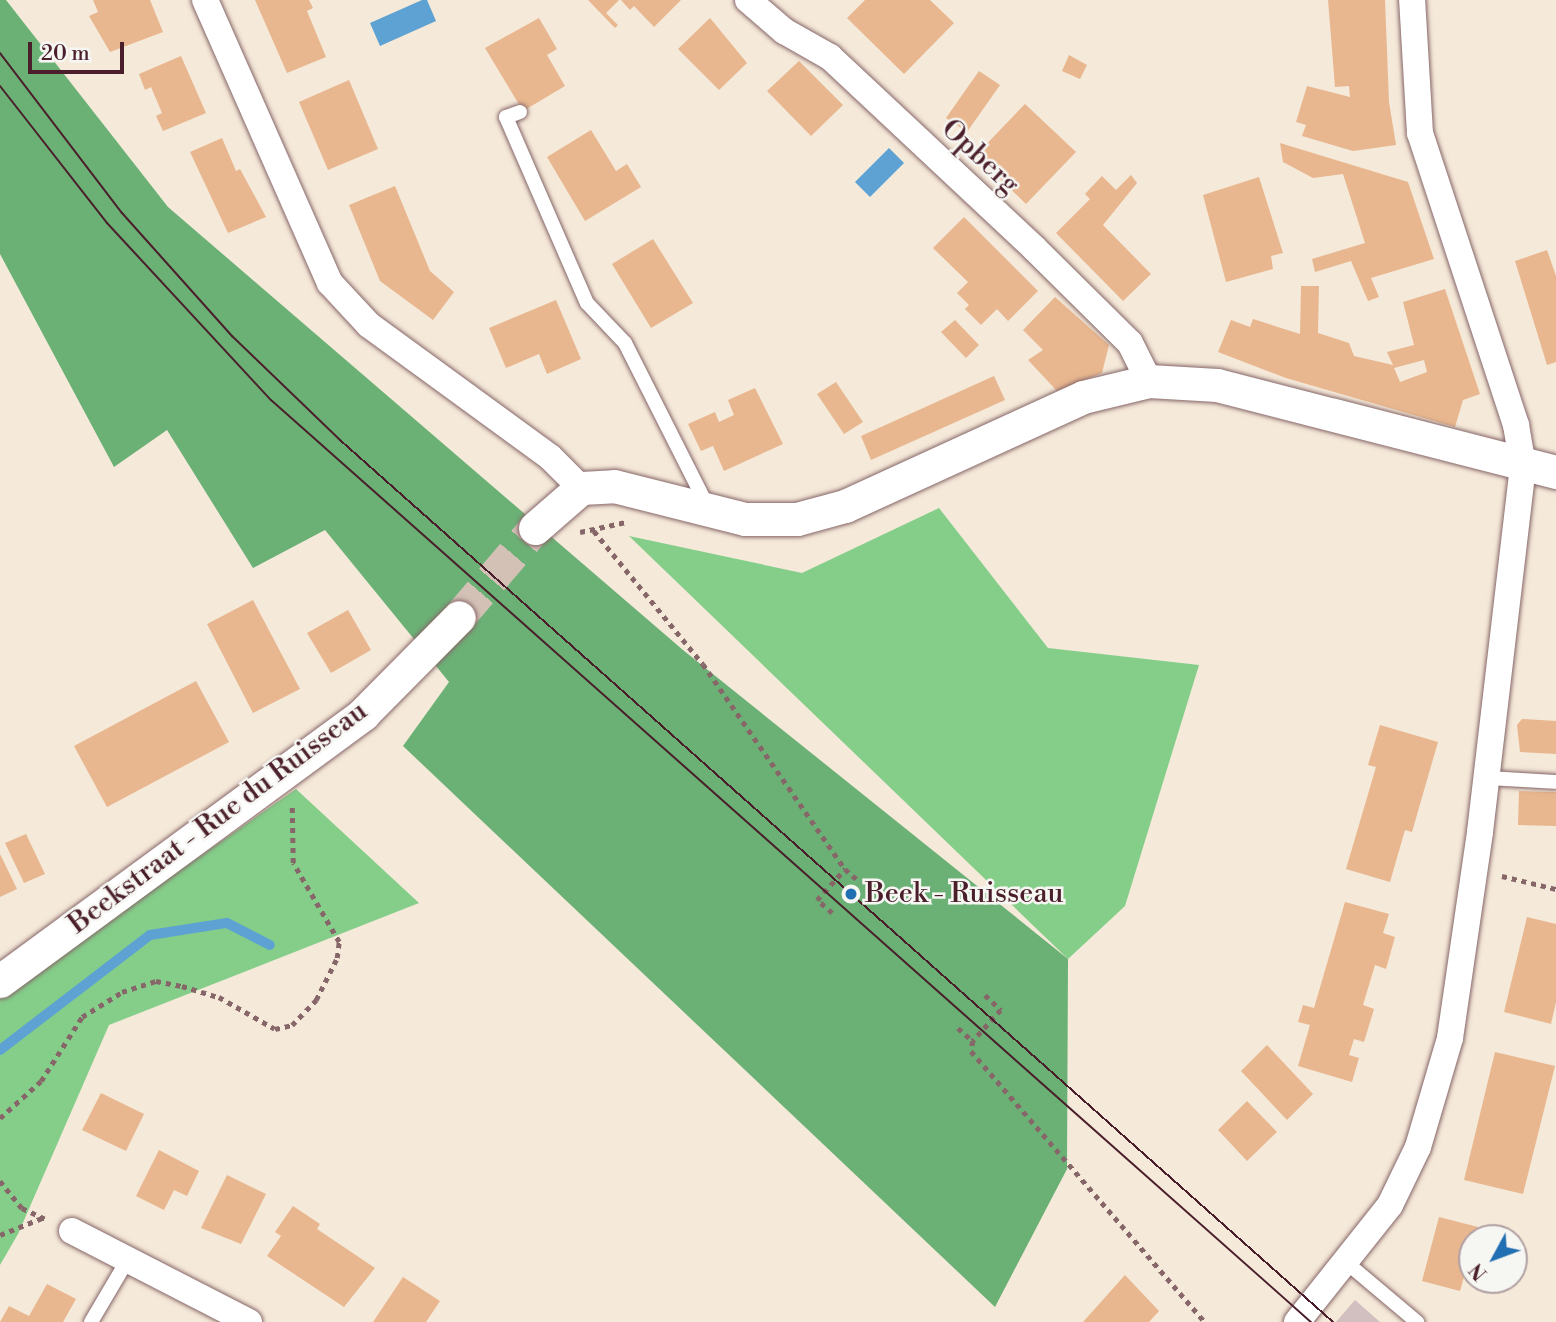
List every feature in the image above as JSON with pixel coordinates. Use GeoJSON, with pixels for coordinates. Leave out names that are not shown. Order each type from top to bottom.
{"type":"FeatureCollection","features":[{"type":"Feature","properties":{"kind":"street"},"geometry":{"type":"LineString","coordinates":[[205,0],[330,283],[369,325],[550,457],[581,488]]}},
{"type":"Feature","properties":{"kind":"street","name":"Opberg"},"geometry":{"type":"LineString","coordinates":[[748,0],[784,31],[830,57],[1034,248],[1130,343],[1149,381]]}},
{"type":"Feature","properties":{"kind":"street"},"geometry":{"type":"LineString","coordinates":[[1297,1322],[1348,1263],[1390,1205],[1425,1126],[1450,1038],[1486,778],[1523,466],[1516,425],[1420,133],[1412,0]]}},
{"type":"Feature","properties":{"kind":"street"},"geometry":{"type":"LineString","coordinates":[[539,525],[581,488],[614,486],[711,513],[771,521],[845,506],[1083,397],[1149,381],[1217,385],[1523,466],[1556,472]]}},
{"type":"Feature","properties":{"kind":"street","name":"Beekstraat - Rue du Ruisseau"},"geometry":{"type":"LineString","coordinates":[[0,981],[363,715],[459,617]]}},
{"type":"Feature","properties":{"kind":"street"},"geometry":{"type":"LineString","coordinates":[[72,1231],[249,1322]]}},
{"type":"Feature","properties":{"kind":"lane"},"geometry":{"type":"LineString","coordinates":[[520,112],[506,117],[587,303],[625,343],[711,513]]}},
{"type":"Feature","properties":{"kind":"lane"},"geometry":{"type":"LineString","coordinates":[[1486,778],[1556,782]]}},
{"type":"Feature","properties":{"kind":"lane"},"geometry":{"type":"LineString","coordinates":[[91,1322],[127,1261]]}},
{"type":"Feature","properties":{"kind":"lane"},"geometry":{"type":"LineString","coordinates":[[1348,1263],[1417,1322]]}},
{"type":"Feature","properties":{"kind":"path"},"geometry":{"type":"LineString","coordinates":[[539,525],[570,533],[621,525],[650,498]]}},
{"type":"Feature","properties":{"kind":"path"},"geometry":{"type":"LineString","coordinates":[[594,531],[703,664],[845,869],[860,882]]}},
{"type":"Feature","properties":{"kind":"path"},"geometry":{"type":"LineString","coordinates":[[0,1118],[41,1081],[82,1017],[122,992],[156,981],[182,986],[219,997],[275,1029],[292,1025],[317,1000],[337,958],[339,942],[293,863],[292,769]]}},
{"type":"Feature","properties":{"kind":"path"},"geometry":{"type":"LineString","coordinates":[[832,913],[817,900],[845,869]]}},
{"type":"Feature","properties":{"kind":"path"},"geometry":{"type":"LineString","coordinates":[[1474,869],[1556,889]]}},
{"type":"Feature","properties":{"kind":"path"},"geometry":{"type":"LineString","coordinates":[[985,995],[1002,1010],[973,1041],[971,1051],[1205,1322]]}},
{"type":"Feature","properties":{"kind":"path"},"geometry":{"type":"LineString","coordinates":[[958,1028],[973,1041]]}},
{"type":"Feature","properties":{"kind":"path"},"geometry":{"type":"LineString","coordinates":[[0,1181],[22,1208],[72,1231]]}},
{"type":"Feature","properties":{"kind":"path"},"geometry":{"type":"LineString","coordinates":[[0,1236],[43,1218]]}},
{"type":"Feature","properties":{"kind":"shaded area"},"geometry":{"type":"Polygon","coordinates":[[[1355,1300],[1380,1322],[1336,1322],[1355,1300]]]}},
{"type":"Feature","properties":{"kind":"green space"},"geometry":{"type":"Polygon","coordinates":[[[0,0],[6,0],[168,207],[683,650],[1068,959],[1067,1169],[995,1307],[403,746],[449,682],[325,530],[253,568],[167,430],[114,467],[0,254],[0,0]]]}},
{"type":"Feature","properties":{"kind":"green space"},"geometry":{"type":"Polygon","coordinates":[[[939,508],[1048,648],[1199,665],[1125,906],[1068,959],[629,536],[802,573],[939,508]]]}},
{"type":"Feature","properties":{"kind":"green space"},"geometry":{"type":"Polygon","coordinates":[[[296,789],[419,903],[109,1025],[18,1234],[0,1265],[0,996],[296,789]]]}},
{"type":"Feature","properties":{"kind":"water"},"geometry":{"type":"Polygon","coordinates":[[[427,0],[436,21],[380,46],[370,23],[427,0]]]}},
{"type":"Feature","properties":{"kind":"water"},"geometry":{"type":"Polygon","coordinates":[[[889,148],[904,163],[870,197],[855,182],[889,148]]]}},
{"type":"Feature","properties":{"kind":"building"},"geometry":{"type":"Polygon","coordinates":[[[93,0],[150,0],[163,32],[110,52],[89,16],[98,12],[93,0]]]}},
{"type":"Feature","properties":{"kind":"building"},"geometry":{"type":"Polygon","coordinates":[[[255,0],[309,0],[313,8],[307,11],[326,57],[287,73],[255,0]]]}},
{"type":"Feature","properties":{"kind":"building"},"geometry":{"type":"Polygon","coordinates":[[[588,0],[619,0],[606,13],[618,25],[615,28],[588,0]]]}},
{"type":"Feature","properties":{"kind":"building"},"geometry":{"type":"Polygon","coordinates":[[[621,0],[681,0],[654,27],[634,6],[630,10],[621,0]]]}},
{"type":"Feature","properties":{"kind":"building"},"geometry":{"type":"Polygon","coordinates":[[[865,0],[930,0],[954,23],[904,74],[847,18],[865,0]]]}},
{"type":"Feature","properties":{"kind":"building"},"geometry":{"type":"Polygon","coordinates":[[[1328,0],[1385,0],[1389,102],[1396,145],[1353,151],[1302,136],[1306,125],[1296,122],[1307,86],[1350,97],[1349,86],[1335,87],[1328,0]]]}},
{"type":"Feature","properties":{"kind":"building"},"geometry":{"type":"Polygon","coordinates":[[[539,18],[557,49],[547,55],[565,86],[523,111],[485,48],[539,18]]]}},
{"type":"Feature","properties":{"kind":"building"},"geometry":{"type":"Polygon","coordinates":[[[710,18],[747,63],[719,90],[678,49],[710,18]]]}},
{"type":"Feature","properties":{"kind":"building"},"geometry":{"type":"Polygon","coordinates":[[[1069,55],[1087,65],[1080,79],[1062,71],[1069,55]]]}},
{"type":"Feature","properties":{"kind":"building"},"geometry":{"type":"Polygon","coordinates":[[[181,56],[206,113],[163,131],[156,116],[162,113],[151,87],[145,90],[139,74],[181,56]]]}},
{"type":"Feature","properties":{"kind":"building"},"geometry":{"type":"Polygon","coordinates":[[[799,61],[843,105],[811,136],[767,91],[799,61]]]}},
{"type":"Feature","properties":{"kind":"building"},"geometry":{"type":"Polygon","coordinates":[[[979,71],[1000,85],[967,132],[946,118],[979,71]]]}},
{"type":"Feature","properties":{"kind":"building"},"geometry":{"type":"Polygon","coordinates":[[[349,80],[378,149],[328,170],[299,102],[349,80]]]}},
{"type":"Feature","properties":{"kind":"building"},"geometry":{"type":"Polygon","coordinates":[[[1025,104],[1076,152],[1026,204],[976,155],[1025,104]]]}},
{"type":"Feature","properties":{"kind":"building"},"geometry":{"type":"Polygon","coordinates":[[[591,130],[616,171],[627,164],[641,187],[585,221],[547,157],[591,130]]]}},
{"type":"Feature","properties":{"kind":"building"},"geometry":{"type":"Polygon","coordinates":[[[222,138],[236,171],[240,169],[266,217],[228,233],[190,152],[222,138]]]}},
{"type":"Feature","properties":{"kind":"building"},"geometry":{"type":"Polygon","coordinates":[[[1280,143],[1408,182],[1434,259],[1371,278],[1379,297],[1368,301],[1351,261],[1315,272],[1312,259],[1365,243],[1343,174],[1313,178],[1283,162],[1280,143]]]}},
{"type":"Feature","properties":{"kind":"building"},"geometry":{"type":"Polygon","coordinates":[[[1131,175],[1137,183],[1103,225],[1151,274],[1123,301],[1056,233],[1090,199],[1085,194],[1102,176],[1116,190],[1131,175]]]}},
{"type":"Feature","properties":{"kind":"building"},"geometry":{"type":"Polygon","coordinates":[[[1259,177],[1283,253],[1271,256],[1273,269],[1226,282],[1203,195],[1259,177]]]}},
{"type":"Feature","properties":{"kind":"building"},"geometry":{"type":"Polygon","coordinates":[[[395,186],[430,271],[454,292],[433,320],[380,281],[349,205],[395,186]]]}},
{"type":"Feature","properties":{"kind":"building"},"geometry":{"type":"Polygon","coordinates":[[[964,217],[1038,291],[1008,321],[997,309],[981,325],[965,309],[969,305],[957,293],[968,282],[933,248],[964,217]]]}},
{"type":"Feature","properties":{"kind":"building"},"geometry":{"type":"Polygon","coordinates":[[[653,239],[693,303],[651,328],[612,264],[653,239]]]}},
{"type":"Feature","properties":{"kind":"building"},"geometry":{"type":"Polygon","coordinates":[[[1547,250],[1556,276],[1556,362],[1547,365],[1515,261],[1547,250]]]}},
{"type":"Feature","properties":{"kind":"building"},"geometry":{"type":"Polygon","coordinates":[[[1301,286],[1319,286],[1318,333],[1349,343],[1354,356],[1393,365],[1387,352],[1414,345],[1403,302],[1445,289],[1480,394],[1463,400],[1455,427],[1286,378],[1218,352],[1231,320],[1250,327],[1253,319],[1300,334],[1301,286]],[[1424,360],[1394,368],[1400,382],[1427,372],[1424,360]]]}},
{"type":"Feature","properties":{"kind":"building"},"geometry":{"type":"Polygon","coordinates":[[[1055,297],[1109,345],[1102,373],[1057,391],[1028,360],[1043,350],[1023,330],[1055,297]]]}},
{"type":"Feature","properties":{"kind":"building"},"geometry":{"type":"Polygon","coordinates":[[[556,300],[581,359],[547,374],[539,354],[506,368],[489,328],[556,300]]]}},
{"type":"Feature","properties":{"kind":"building"},"geometry":{"type":"Polygon","coordinates":[[[955,320],[979,345],[966,358],[941,332],[955,320]]]}},
{"type":"Feature","properties":{"kind":"building"},"geometry":{"type":"Polygon","coordinates":[[[994,376],[1005,400],[871,460],[861,436],[994,376]]]}},
{"type":"Feature","properties":{"kind":"building"},"geometry":{"type":"Polygon","coordinates":[[[836,382],[863,422],[844,434],[817,394],[836,382]]]}},
{"type":"Feature","properties":{"kind":"building"},"geometry":{"type":"Polygon","coordinates":[[[755,388],[783,444],[724,471],[713,446],[701,451],[688,424],[715,412],[719,422],[734,415],[728,400],[755,388]]]}},
{"type":"Feature","properties":{"kind":"building"},"geometry":{"type":"Polygon","coordinates":[[[253,600],[300,689],[253,713],[207,624],[253,600]]]}},
{"type":"Feature","properties":{"kind":"building"},"geometry":{"type":"Polygon","coordinates":[[[348,610],[371,650],[331,673],[307,633],[348,610]]]}},
{"type":"Feature","properties":{"kind":"building"},"geometry":{"type":"Polygon","coordinates":[[[196,681],[229,742],[107,807],[74,746],[196,681]]]}},
{"type":"Feature","properties":{"kind":"building"},"geometry":{"type":"Polygon","coordinates":[[[1522,719],[1556,721],[1556,754],[1520,752],[1517,725],[1522,719]]]}},
{"type":"Feature","properties":{"kind":"building"},"geometry":{"type":"Polygon","coordinates":[[[1380,725],[1438,742],[1412,832],[1405,830],[1390,882],[1346,869],[1376,767],[1368,765],[1380,725]]]}},
{"type":"Feature","properties":{"kind":"building"},"geometry":{"type":"Polygon","coordinates":[[[1519,791],[1556,792],[1556,826],[1518,825],[1519,791]]]}},
{"type":"Feature","properties":{"kind":"building"},"geometry":{"type":"Polygon","coordinates":[[[26,834],[45,874],[24,883],[5,843],[26,834]]]}},
{"type":"Feature","properties":{"kind":"building"},"geometry":{"type":"Polygon","coordinates":[[[0,854],[17,889],[0,897],[0,854]]]}},
{"type":"Feature","properties":{"kind":"building"},"geometry":{"type":"Polygon","coordinates":[[[1345,902],[1389,914],[1383,933],[1395,937],[1386,969],[1375,965],[1363,1005],[1374,1009],[1364,1042],[1354,1039],[1349,1055],[1359,1058],[1352,1082],[1298,1066],[1310,1025],[1298,1022],[1303,1005],[1314,1008],[1345,902]]]}},
{"type":"Feature","properties":{"kind":"building"},"geometry":{"type":"Polygon","coordinates":[[[1527,917],[1556,924],[1556,1002],[1551,1024],[1504,1012],[1527,917]]]}},
{"type":"Feature","properties":{"kind":"building"},"geometry":{"type":"Polygon","coordinates":[[[1267,1045],[1313,1094],[1287,1120],[1241,1071],[1267,1045]]]}},
{"type":"Feature","properties":{"kind":"building"},"geometry":{"type":"Polygon","coordinates":[[[1495,1052],[1555,1066],[1523,1194],[1464,1180],[1495,1052]]]}},
{"type":"Feature","properties":{"kind":"building"},"geometry":{"type":"Polygon","coordinates":[[[101,1093],[144,1114],[126,1151],[82,1130],[101,1093]]]}},
{"type":"Feature","properties":{"kind":"building"},"geometry":{"type":"Polygon","coordinates":[[[1247,1101],[1277,1132],[1247,1161],[1218,1130],[1247,1101]]]}},
{"type":"Feature","properties":{"kind":"building"},"geometry":{"type":"Polygon","coordinates":[[[159,1150],[199,1171],[187,1196],[174,1190],[164,1210],[136,1196],[159,1150]]]}},
{"type":"Feature","properties":{"kind":"building"},"geometry":{"type":"Polygon","coordinates":[[[227,1175],[266,1194],[241,1244],[201,1228],[227,1175]]]}},
{"type":"Feature","properties":{"kind":"building"},"geometry":{"type":"Polygon","coordinates":[[[293,1206],[320,1224],[317,1229],[375,1268],[344,1307],[267,1256],[281,1236],[275,1232],[293,1206]]]}},
{"type":"Feature","properties":{"kind":"building"},"geometry":{"type":"Polygon","coordinates":[[[1439,1217],[1466,1224],[1458,1224],[1458,1290],[1422,1281],[1439,1217]]]}},
{"type":"Feature","properties":{"kind":"building"},"geometry":{"type":"Polygon","coordinates":[[[1125,1275],[1159,1311],[1149,1322],[1083,1322],[1125,1275]]]}},
{"type":"Feature","properties":{"kind":"building"},"geometry":{"type":"Polygon","coordinates":[[[403,1277],[440,1301],[426,1322],[373,1322],[403,1277]]]}},
{"type":"Feature","properties":{"kind":"building"},"geometry":{"type":"Polygon","coordinates":[[[47,1284],[76,1299],[63,1322],[0,1322],[9,1306],[29,1316],[47,1284]]]}},
{"type":"Feature","properties":{"kind":"waterway"},"geometry":{"type":"LineString","coordinates":[[0,1050],[150,935],[227,923],[270,945]]}},
{"type":"Feature","properties":{"kind":"tunnel"},"geometry":{"type":"LineString","coordinates":[[459,617],[535,528]]}},
{"type":"Feature","properties":{"kind":"tram line"},"geometry":{"type":"LineString","coordinates":[[0,53],[122,213],[233,337],[340,440],[1333,1322]]}},
{"type":"Feature","properties":{"kind":"tram line"},"geometry":{"type":"LineString","coordinates":[[0,86],[107,223],[271,400],[1311,1322]]}},
{"type":"Feature","properties":{"kind":"place","name":"Beek - Ruisseau"},"geometry":{"type":"Point","coordinates":[851,894]}}]}
